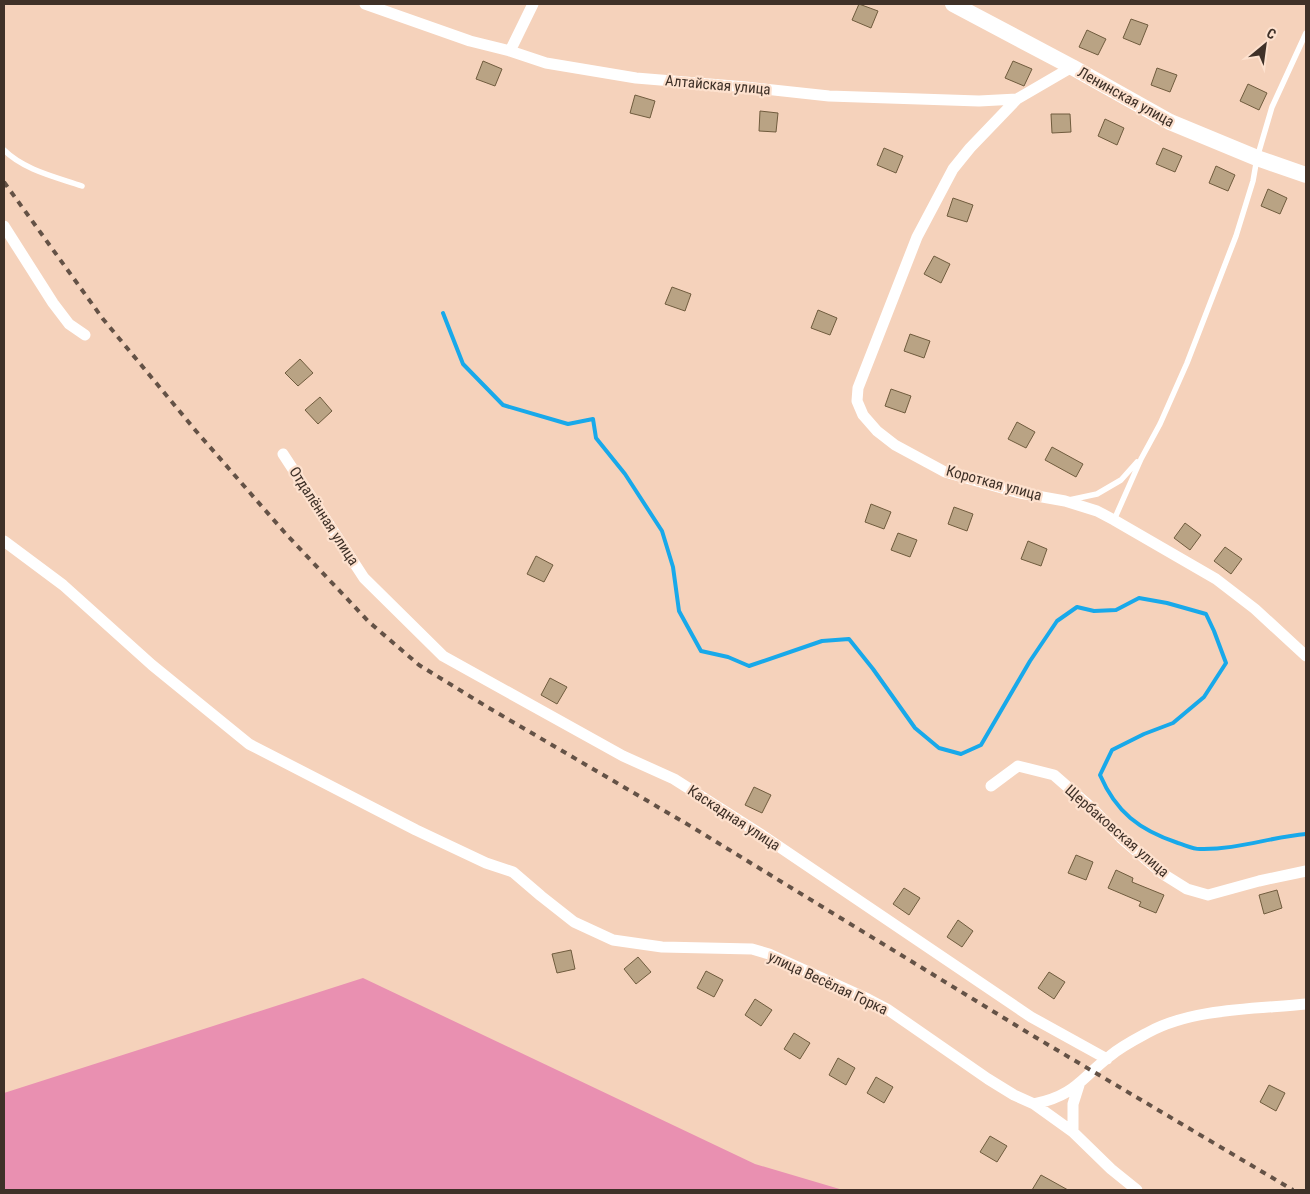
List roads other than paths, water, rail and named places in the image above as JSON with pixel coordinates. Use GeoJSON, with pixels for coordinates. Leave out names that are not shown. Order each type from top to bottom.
{"type":"FeatureCollection","features":[{"type":"Feature","properties":{"kind":"street","name":"Алтайская улица"},"geometry":{"type":"LineString","coordinates":[[365,4],[470,41],[510,51],[546,63],[636,78],[746,86],[829,96],[979,101],[1017,99],[1072,66]]}},
{"type":"Feature","properties":{"kind":"street"},"geometry":{"type":"LineString","coordinates":[[510,51],[533,4]]}},
{"type":"Feature","properties":{"kind":"street","name":"Ленинская улица"},"geometry":{"type":"LineString","coordinates":[[953,4],[1072,66],[1170,122],[1257,158],[1306,175]]}},
{"type":"Feature","properties":{"kind":"street","name":"Короткая улица"},"geometry":{"type":"LineString","coordinates":[[1017,99],[952,169],[917,237],[858,388],[857,401],[863,415],[877,432],[894,445],[945,472],[1020,492],[1065,501],[1114,520],[1216,579],[1255,609],[1306,656]]}},
{"type":"Feature","properties":{"kind":"street"},"geometry":{"type":"LineString","coordinates":[[4,226],[68,324],[85,335]]}},
{"type":"Feature","properties":{"kind":"street","name":"Отдалённая улица"},"geometry":{"type":"LineString","coordinates":[[283,454],[364,578]]}},
{"type":"Feature","properties":{"kind":"street","name":"улица Весёлая Горка"},"geometry":{"type":"LineString","coordinates":[[4,541],[63,585],[152,664],[249,744],[416,830],[486,863],[513,872],[574,922],[613,940],[662,947],[752,949],[769,954],[868,999],[887,1009],[988,1079],[1014,1095],[1034,1104],[1073,1132],[1111,1169],[1137,1190]]}},
{"type":"Feature","properties":{"kind":"street","name":"Каскадная улица"},"geometry":{"type":"LineString","coordinates":[[364,578],[443,656],[623,756],[674,779],[762,835],[1031,1017],[1107,1058]]}},
{"type":"Feature","properties":{"kind":"street","name":"Щербаковская улица"},"geometry":{"type":"LineString","coordinates":[[991,786],[1018,766],[1054,775],[1094,810],[1121,838],[1163,874],[1187,889],[1208,895],[1306,870]]}},
{"type":"Feature","properties":{"kind":"street"},"geometry":{"type":"LineString","coordinates":[[1034,1104],[1051,1100],[1079,1085],[1107,1058],[1151,1030],[1201,1014],[1306,1004]]}},
{"type":"Feature","properties":{"kind":"street"},"geometry":{"type":"LineString","coordinates":[[1073,1132],[1073,1104],[1079,1085]]}},
{"type":"Feature","properties":{"kind":"lane"},"geometry":{"type":"LineString","coordinates":[[1114,520],[1140,459],[1160,424],[1187,363],[1236,236],[1253,181],[1257,158],[1272,107],[1306,33]]}},
{"type":"Feature","properties":{"kind":"lane"},"geometry":{"type":"LineString","coordinates":[[4,150],[10,156],[35,169],[82,186]]}},
{"type":"Feature","properties":{"kind":"lane"},"geometry":{"type":"LineString","coordinates":[[1065,501],[1097,494],[1121,480],[1140,459]]}},
{"type":"Feature","properties":{"kind":"waterway"},"geometry":{"type":"LineString","coordinates":[[443,313],[463,364],[503,405],[568,424],[593,419],[596,438],[625,474],[662,531],[673,567],[679,611],[701,651],[728,657],[749,666],[822,641],[849,639],[915,728],[939,748],[961,754],[981,745],[1030,661],[1057,621],[1077,607],[1094,611],[1116,610],[1139,598],[1167,603],[1206,614],[1226,663],[1204,697],[1173,723],[1144,734],[1112,750],[1100,775],[1113,799],[1140,826],[1164,838],[1192,848],[1227,848],[1306,834]]}},
{"type":"Feature","properties":{"kind":"railway"},"geometry":{"type":"LineString","coordinates":[[4,182],[103,319],[196,431],[286,534],[369,622],[419,665],[692,827],[1035,1037],[1293,1190]]}}]}
